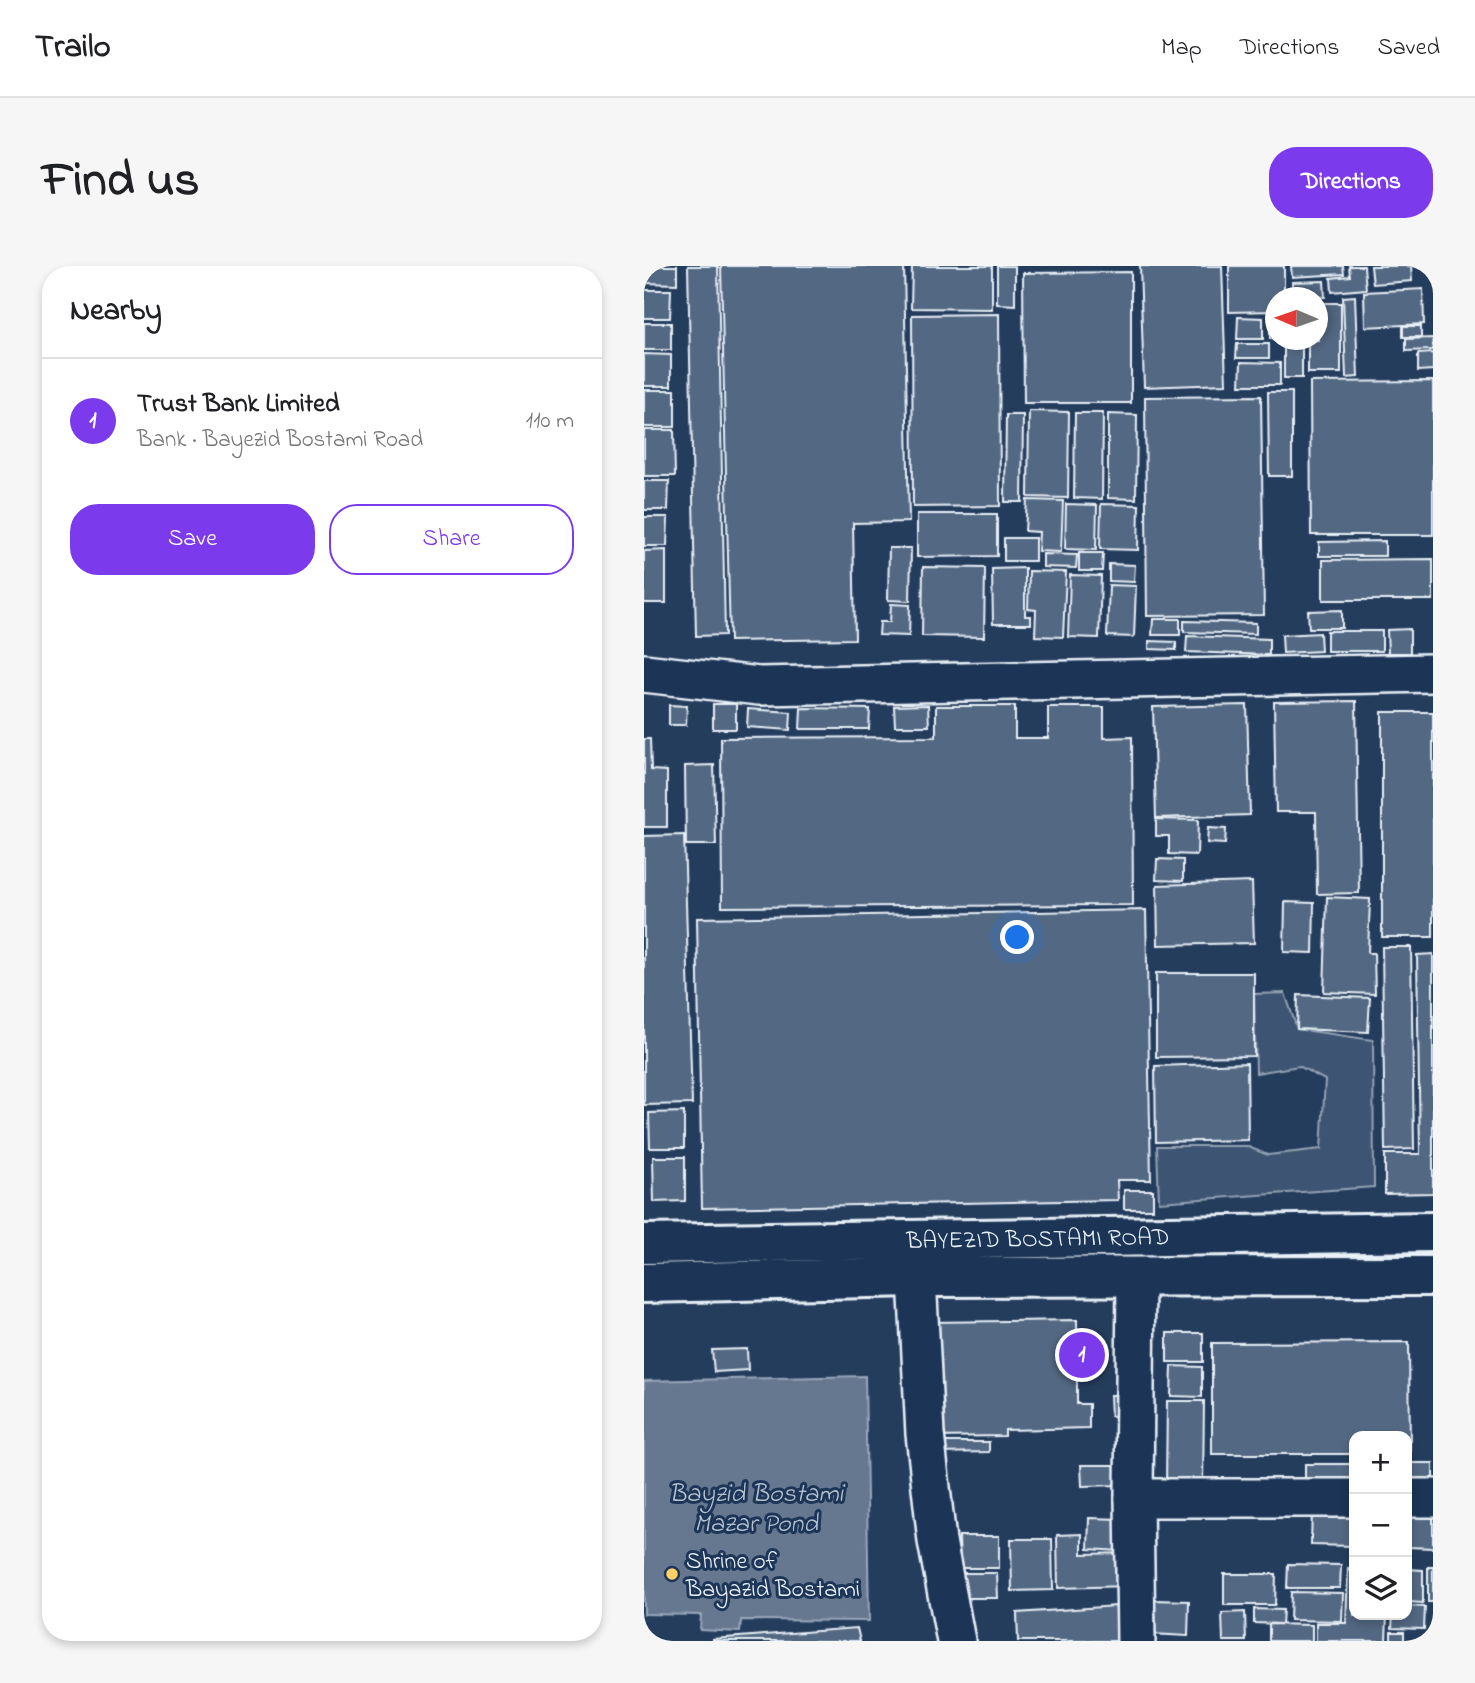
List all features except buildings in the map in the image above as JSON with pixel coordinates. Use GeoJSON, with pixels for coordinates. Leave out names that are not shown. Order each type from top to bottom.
{"type":"FeatureCollection","features":[{"type":"Feature","properties":{"kind":"main road","name":"BAYEZID BOSTAMI ROAD"},"geometry":{"type":"LineString","coordinates":[[644,1244],[1433,1232]]}},
{"type":"Feature","properties":{"kind":"main road","name":"BAYEZID BOSTAMI ROAD"},"geometry":{"type":"LineString","coordinates":[[644,1283],[917,1277],[1433,1276]]}},
{"type":"Feature","properties":{"kind":"street"},"geometry":{"type":"LineString","coordinates":[[644,673],[760,686],[1433,673]]}},
{"type":"Feature","properties":{"kind":"street"},"geometry":{"type":"LineString","coordinates":[[917,1277],[926,1447],[937,1541],[956,1641]]}},
{"type":"Feature","properties":{"kind":"street"},"geometry":{"type":"LineString","coordinates":[[1136,1277],[1136,1641]]}},
{"type":"Feature","properties":{"kind":"street"},"geometry":{"type":"LineString","coordinates":[[1134,1498],[1349,1498]]}},
{"type":"Feature","properties":{"kind":"street"},"geometry":{"type":"LineString","coordinates":[[1412,1498],[1433,1498]]}},
{"type":"Feature","properties":{"kind":"shaded area"},"geometry":{"type":"Polygon","coordinates":[[[1285,993],[1297,1029],[1373,1040],[1374,1187],[1159,1202],[1157,1146],[1246,1146],[1268,1155],[1321,1149],[1325,1080],[1299,1066],[1256,1073],[1254,994],[1285,993]]]}},
{"type":"Feature","properties":{"kind":"water","name":"Bayzid Bostami Mazar Pond"},"geometry":{"type":"Polygon","coordinates":[[[865,1376],[869,1621],[741,1620],[740,1632],[700,1630],[701,1615],[644,1614],[644,1381],[865,1376]]]}},
{"type":"Feature","properties":{"kind":"place","name":"Trust Bank Limited"},"geometry":{"type":"Point","coordinates":[1082,1355]}},
{"type":"Feature","properties":{"kind":"place","name":"Shrine of Bayazid Bostami"},"geometry":{"type":"Point","coordinates":[672,1574]}}]}
